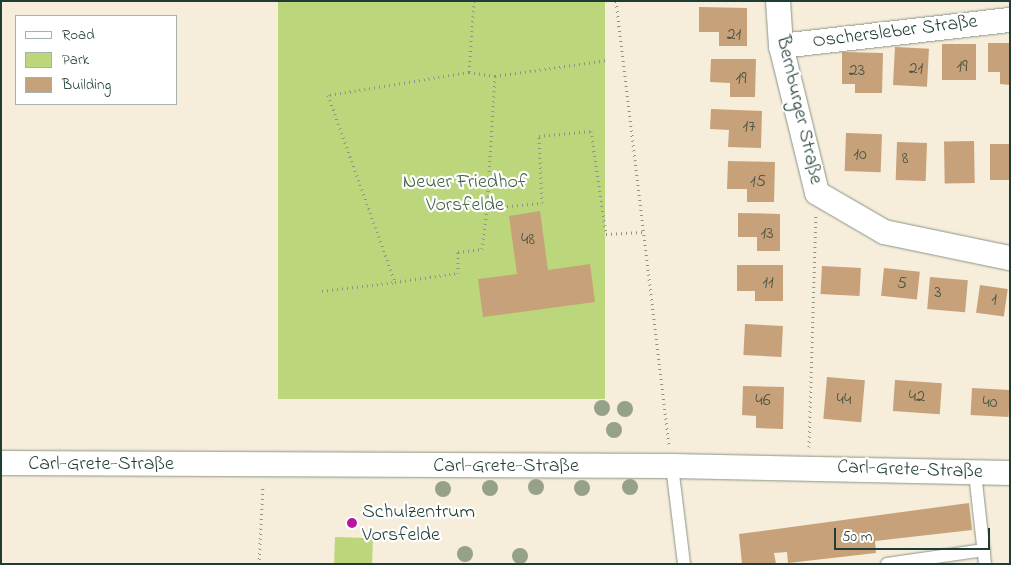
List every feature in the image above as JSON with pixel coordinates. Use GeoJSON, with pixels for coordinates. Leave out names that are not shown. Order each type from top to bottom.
{"type":"FeatureCollection","features":[{"type":"Feature","properties":{"kind":"street","name":"Bernburger Straße"},"geometry":{"type":"LineString","coordinates":[[778,1],[781,46],[817,193],[884,232],[1010,258]]}},
{"type":"Feature","properties":{"kind":"street","name":"Oschersleber Straße"},"geometry":{"type":"LineString","coordinates":[[781,46],[1010,20]]}},
{"type":"Feature","properties":{"kind":"street","name":"Carl-Grete-Straße"},"geometry":{"type":"LineString","coordinates":[[1,464],[808,467],[1010,473]]}},
{"type":"Feature","properties":{"kind":"lane"},"geometry":{"type":"LineString","coordinates":[[672,466],[684,564]]}},
{"type":"Feature","properties":{"kind":"lane"},"geometry":{"type":"LineString","coordinates":[[975,473],[985,564]]}},
{"type":"Feature","properties":{"kind":"lane"},"geometry":{"type":"LineString","coordinates":[[887,564],[984,550]]}},
{"type":"Feature","properties":{"kind":"path"},"geometry":{"type":"LineString","coordinates":[[469,72],[474,1]]}},
{"type":"Feature","properties":{"kind":"path"},"geometry":{"type":"LineString","coordinates":[[616,1],[672,466]]}},
{"type":"Feature","properties":{"kind":"path"},"geometry":{"type":"LineString","coordinates":[[395,282],[328,95],[469,72],[495,76],[608,60]]}},
{"type":"Feature","properties":{"kind":"path"},"geometry":{"type":"LineString","coordinates":[[322,292],[458,274],[458,252],[482,249],[495,76]]}},
{"type":"Feature","properties":{"kind":"path"},"geometry":{"type":"LineString","coordinates":[[486,208],[542,203],[539,136],[591,131],[606,234],[643,232]]}},
{"type":"Feature","properties":{"kind":"path"},"geometry":{"type":"LineString","coordinates":[[808,467],[817,193]]}},
{"type":"Feature","properties":{"kind":"path"},"geometry":{"type":"LineString","coordinates":[[259,564],[263,465]]}},
{"type":"Feature","properties":{"kind":"green space","name":"Neuer Friedhof Vorsfelde"},"geometry":{"type":"Polygon","coordinates":[[[278,1],[605,1],[605,399],[278,399],[278,1]]]}},
{"type":"Feature","properties":{"kind":"green space"},"geometry":{"type":"Polygon","coordinates":[[[335,537],[373,538],[372,564],[334,564],[335,537]]]}},
{"type":"Feature","properties":{"kind":"building"},"geometry":{"type":"Polygon","coordinates":[[[699,7],[747,8],[747,46],[719,46],[719,32],[699,32],[699,7]]]}},
{"type":"Feature","properties":{"kind":"building"},"geometry":{"type":"Polygon","coordinates":[[[988,43],[1010,43],[1010,85],[1000,84],[1000,72],[988,72],[988,43]]]}},
{"type":"Feature","properties":{"kind":"building"},"geometry":{"type":"Polygon","coordinates":[[[942,44],[976,44],[976,80],[942,80],[942,44]]]}},
{"type":"Feature","properties":{"kind":"building"},"geometry":{"type":"Polygon","coordinates":[[[895,47],[929,49],[927,87],[893,85],[895,47]]]}},
{"type":"Feature","properties":{"kind":"building"},"geometry":{"type":"Polygon","coordinates":[[[842,52],[883,53],[882,93],[855,93],[855,84],[842,84],[842,52]]]}},
{"type":"Feature","properties":{"kind":"building"},"geometry":{"type":"Polygon","coordinates":[[[711,59],[756,59],[755,97],[730,97],[730,83],[710,82],[711,59]]]}},
{"type":"Feature","properties":{"kind":"building"},"geometry":{"type":"Polygon","coordinates":[[[711,109],[762,111],[761,148],[728,147],[729,130],[710,129],[711,109]]]}},
{"type":"Feature","properties":{"kind":"building"},"geometry":{"type":"Polygon","coordinates":[[[846,133],[882,134],[881,172],[845,171],[846,133]]]}},
{"type":"Feature","properties":{"kind":"building"},"geometry":{"type":"Polygon","coordinates":[[[974,141],[975,183],[945,184],[944,142],[974,141]]]}},
{"type":"Feature","properties":{"kind":"building"},"geometry":{"type":"Polygon","coordinates":[[[897,142],[927,143],[926,181],[896,180],[897,142]]]}},
{"type":"Feature","properties":{"kind":"building"},"geometry":{"type":"Polygon","coordinates":[[[990,144],[1010,144],[1010,180],[990,180],[990,144]]]}},
{"type":"Feature","properties":{"kind":"building"},"geometry":{"type":"Polygon","coordinates":[[[728,161],[775,162],[774,202],[747,202],[747,189],[727,189],[728,161]]]}},
{"type":"Feature","properties":{"kind":"building"},"geometry":{"type":"Polygon","coordinates":[[[540,211],[548,270],[590,264],[595,302],[483,317],[478,279],[517,274],[509,216],[540,211]]]}},
{"type":"Feature","properties":{"kind":"building"},"geometry":{"type":"Polygon","coordinates":[[[738,213],[780,214],[780,251],[757,251],[757,237],[738,237],[738,213]]]}},
{"type":"Feature","properties":{"kind":"building"},"geometry":{"type":"Polygon","coordinates":[[[737,265],[783,265],[783,301],[755,301],[755,291],[737,291],[737,265]]]}},
{"type":"Feature","properties":{"kind":"building"},"geometry":{"type":"Polygon","coordinates":[[[822,266],[861,268],[859,296],[821,294],[822,266]]]}},
{"type":"Feature","properties":{"kind":"building"},"geometry":{"type":"Polygon","coordinates":[[[884,268],[920,272],[917,300],[881,296],[884,268]]]}},
{"type":"Feature","properties":{"kind":"building"},"geometry":{"type":"Polygon","coordinates":[[[930,277],[968,280],[965,312],[927,309],[930,277]]]}},
{"type":"Feature","properties":{"kind":"building"},"geometry":{"type":"Polygon","coordinates":[[[980,285],[1008,289],[1004,317],[976,313],[980,285]]]}},
{"type":"Feature","properties":{"kind":"building"},"geometry":{"type":"Polygon","coordinates":[[[745,324],[783,326],[781,357],[743,355],[745,324]]]}},
{"type":"Feature","properties":{"kind":"building"},"geometry":{"type":"Polygon","coordinates":[[[827,377],[865,380],[861,422],[823,419],[827,377]]]}},
{"type":"Feature","properties":{"kind":"building"},"geometry":{"type":"Polygon","coordinates":[[[895,380],[942,383],[940,414],[893,411],[895,380]]]}},
{"type":"Feature","properties":{"kind":"building"},"geometry":{"type":"Polygon","coordinates":[[[743,386],[784,387],[783,429],[756,428],[756,416],[742,415],[743,386]]]}},
{"type":"Feature","properties":{"kind":"building"},"geometry":{"type":"Polygon","coordinates":[[[972,388],[1010,390],[1009,417],[971,415],[972,388]]]}},
{"type":"Feature","properties":{"kind":"building"},"geometry":{"type":"Polygon","coordinates":[[[969,503],[972,530],[875,541],[876,553],[788,563],[787,552],[774,553],[776,564],[742,564],[739,534],[969,503]]]}},
{"type":"Feature","properties":{"kind":"place","name":"Schulzentrum Vorsfelde"},"geometry":{"type":"Point","coordinates":[352,523]}}]}
